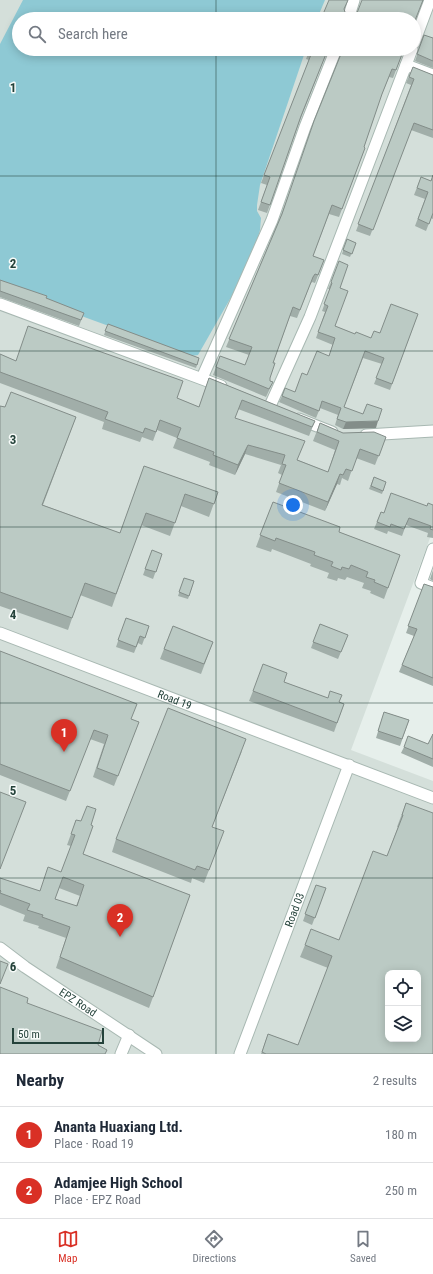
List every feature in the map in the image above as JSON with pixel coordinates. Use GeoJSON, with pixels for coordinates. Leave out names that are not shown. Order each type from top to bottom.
{"type":"FeatureCollection","features":[{"type":"Feature","properties":{"kind":"street"},"geometry":{"type":"LineString","coordinates":[[350,12],[354,0]]}},
{"type":"Feature","properties":{"kind":"street"},"geometry":{"type":"LineString","coordinates":[[421,24],[430,0]]}},
{"type":"Feature","properties":{"kind":"street"},"geometry":{"type":"LineString","coordinates":[[202,378],[272,220],[305,127],[333,56]]}},
{"type":"Feature","properties":{"kind":"street"},"geometry":{"type":"LineString","coordinates":[[256,401],[273,408],[310,317],[409,56]]}},
{"type":"Feature","properties":{"kind":"street"},"geometry":{"type":"LineString","coordinates":[[406,65],[433,75]]}},
{"type":"Feature","properties":{"kind":"street"},"geometry":{"type":"LineString","coordinates":[[0,304],[229,389]]}},
{"type":"Feature","properties":{"kind":"street"},"geometry":{"type":"LineString","coordinates":[[291,415],[342,436]]}},
{"type":"Feature","properties":{"kind":"street"},"geometry":{"type":"LineString","coordinates":[[357,436],[433,430]]}},
{"type":"Feature","properties":{"kind":"street"},"geometry":{"type":"LineString","coordinates":[[433,549],[421,583],[433,588]]}},
{"type":"Feature","properties":{"kind":"street","name":"Road 19"},"geometry":{"type":"LineString","coordinates":[[0,633],[350,765],[433,798]]}},
{"type":"Feature","properties":{"kind":"street","name":"Road 03"},"geometry":{"type":"LineString","coordinates":[[240,1054],[350,765]]}},
{"type":"Feature","properties":{"kind":"street","name":"EPZ Road"},"geometry":{"type":"LineString","coordinates":[[0,948],[26,968],[156,1054]]}},
{"type":"Feature","properties":{"kind":"street"},"geometry":{"type":"LineString","coordinates":[[121,1054],[129,1035]]}},
{"type":"Feature","properties":{"kind":"shaded area"},"geometry":{"type":"Polygon","coordinates":[[[0,0],[433,0],[433,530],[351,750],[433,781],[433,1054],[0,1054],[0,0]]]}},
{"type":"Feature","properties":{"kind":"water"},"geometry":{"type":"Polygon","coordinates":[[[23,0],[325,0],[320,12],[17,12],[23,0]]]}},
{"type":"Feature","properties":{"kind":"water"},"geometry":{"type":"Polygon","coordinates":[[[12,21],[12,56],[304,56],[260,185],[257,211],[261,218],[260,230],[255,249],[246,271],[198,355],[191,356],[65,310],[0,282],[0,44],[12,21]]]}},
{"type":"Feature","properties":{"kind":"building"},"geometry":{"type":"Polygon","coordinates":[[[329,0],[348,0],[344,9],[345,12],[324,12],[329,0]]]}},
{"type":"Feature","properties":{"kind":"building"},"geometry":{"type":"Polygon","coordinates":[[[362,0],[423,0],[418,12],[357,12],[362,0]]]}},
{"type":"Feature","properties":{"kind":"building"},"geometry":{"type":"Polygon","coordinates":[[[424,35],[433,38],[433,61],[421,56],[421,43],[424,35]]]}},
{"type":"Feature","properties":{"kind":"building"},"geometry":{"type":"Polygon","coordinates":[[[310,56],[325,56],[301,116],[270,205],[261,202],[270,177],[264,175],[310,56]]]}},
{"type":"Feature","properties":{"kind":"building"},"geometry":{"type":"Polygon","coordinates":[[[340,56],[401,56],[396,70],[392,69],[382,94],[364,147],[365,148],[342,209],[332,205],[313,256],[324,260],[318,275],[315,274],[313,277],[300,310],[293,307],[273,363],[275,363],[270,381],[273,382],[269,389],[216,367],[220,356],[245,365],[252,347],[229,339],[282,214],[314,121],[340,56]]]}},
{"type":"Feature","properties":{"kind":"building"},"geometry":{"type":"Polygon","coordinates":[[[413,67],[433,75],[433,130],[414,123],[373,230],[358,224],[414,79],[409,77],[413,67]]]}},
{"type":"Feature","properties":{"kind":"building"},"geometry":{"type":"Polygon","coordinates":[[[433,175],[433,213],[429,224],[418,219],[428,192],[417,188],[421,177],[431,181],[433,175]]]}},
{"type":"Feature","properties":{"kind":"building"},"geometry":{"type":"Polygon","coordinates":[[[347,239],[356,243],[352,254],[343,250],[347,239]]]}},
{"type":"Feature","properties":{"kind":"building"},"geometry":{"type":"Polygon","coordinates":[[[339,261],[348,265],[340,288],[348,291],[335,326],[355,334],[356,332],[371,338],[374,331],[380,333],[391,304],[418,314],[392,384],[376,378],[384,358],[365,351],[344,407],[363,414],[367,404],[382,409],[378,421],[346,422],[337,419],[341,408],[322,401],[319,411],[282,396],[285,388],[295,392],[302,373],[307,375],[317,351],[329,356],[335,338],[318,332],[328,306],[324,304],[339,261]]]}},
{"type":"Feature","properties":{"kind":"building"},"geometry":{"type":"Polygon","coordinates":[[[0,280],[47,296],[46,298],[84,313],[81,320],[0,291],[0,280]]]}},
{"type":"Feature","properties":{"kind":"building"},"geometry":{"type":"Polygon","coordinates":[[[108,324],[199,358],[197,365],[105,331],[108,324]]]}},
{"type":"Feature","properties":{"kind":"building"},"geometry":{"type":"Polygon","coordinates":[[[28,326],[183,381],[177,398],[199,407],[209,378],[315,421],[312,427],[242,400],[235,418],[305,441],[297,460],[328,472],[339,441],[317,432],[320,423],[343,433],[374,432],[386,437],[379,456],[360,449],[352,471],[346,469],[343,475],[340,474],[328,502],[279,483],[286,465],[282,464],[285,455],[248,445],[238,465],[213,455],[214,452],[177,438],[181,428],[160,420],[156,432],[145,428],[143,433],[105,419],[108,412],[0,372],[0,354],[16,361],[28,326]]]}},
{"type":"Feature","properties":{"kind":"building"},"geometry":{"type":"Polygon","coordinates":[[[11,392],[76,417],[42,505],[120,533],[144,466],[218,492],[214,504],[185,494],[175,523],[146,513],[116,594],[85,583],[72,618],[0,592],[0,406],[5,407],[11,392]]]}},
{"type":"Feature","properties":{"kind":"building"},"geometry":{"type":"Polygon","coordinates":[[[374,477],[386,482],[383,491],[371,486],[374,477]]]}},
{"type":"Feature","properties":{"kind":"building"},"geometry":{"type":"Polygon","coordinates":[[[391,493],[427,506],[428,503],[433,505],[433,530],[430,529],[431,526],[409,518],[404,529],[391,524],[390,527],[377,522],[381,512],[384,513],[391,493]]]}},
{"type":"Feature","properties":{"kind":"building"},"geometry":{"type":"Polygon","coordinates":[[[273,502],[340,527],[339,532],[400,555],[388,588],[374,582],[375,580],[366,577],[368,572],[351,565],[349,569],[342,567],[341,570],[331,566],[333,562],[314,555],[315,552],[276,538],[275,541],[260,535],[273,502]]]}},
{"type":"Feature","properties":{"kind":"building"},"geometry":{"type":"Polygon","coordinates":[[[152,550],[162,554],[156,572],[145,569],[152,550]]]}},
{"type":"Feature","properties":{"kind":"building"},"geometry":{"type":"Polygon","coordinates":[[[184,578],[194,581],[189,596],[179,592],[184,578]]]}},
{"type":"Feature","properties":{"kind":"building"},"geometry":{"type":"Polygon","coordinates":[[[424,584],[433,587],[433,678],[402,665],[417,629],[408,626],[424,584]]]}},
{"type":"Feature","properties":{"kind":"building"},"geometry":{"type":"Polygon","coordinates":[[[126,618],[149,626],[145,638],[140,636],[136,647],[118,640],[126,618]]]}},
{"type":"Feature","properties":{"kind":"building"},"geometry":{"type":"Polygon","coordinates":[[[320,624],[348,635],[341,652],[313,642],[320,624]]]}},
{"type":"Feature","properties":{"kind":"building"},"geometry":{"type":"Polygon","coordinates":[[[173,626],[213,642],[204,664],[164,649],[173,626]]]}},
{"type":"Feature","properties":{"kind":"building"},"geometry":{"type":"Polygon","coordinates":[[[0,651],[137,704],[131,719],[139,722],[118,776],[97,768],[108,735],[94,730],[70,791],[0,764],[0,651]]]}},
{"type":"Feature","properties":{"kind":"building"},"geometry":{"type":"Polygon","coordinates":[[[263,664],[287,673],[284,682],[328,698],[330,691],[342,695],[339,702],[344,704],[337,723],[253,691],[263,664]]]}},
{"type":"Feature","properties":{"kind":"building"},"geometry":{"type":"Polygon","coordinates":[[[168,708],[246,739],[212,827],[224,831],[209,870],[197,866],[195,870],[116,839],[168,708]]]}},
{"type":"Feature","properties":{"kind":"building"},"geometry":{"type":"Polygon","coordinates":[[[384,712],[409,720],[402,739],[378,731],[384,712]]]}},
{"type":"Feature","properties":{"kind":"building"},"geometry":{"type":"Polygon","coordinates":[[[433,734],[433,759],[404,747],[408,736],[428,744],[433,734]]]}},
{"type":"Feature","properties":{"kind":"building"},"geometry":{"type":"Polygon","coordinates":[[[0,792],[26,802],[0,869],[0,792]]]}},
{"type":"Feature","properties":{"kind":"building"},"geometry":{"type":"Polygon","coordinates":[[[406,803],[433,813],[433,1054],[266,1054],[262,1052],[268,1034],[298,1045],[332,956],[305,945],[311,929],[339,940],[373,851],[387,856],[403,815],[406,803]]]}},
{"type":"Feature","properties":{"kind":"building"},"geometry":{"type":"Polygon","coordinates":[[[87,806],[96,809],[91,825],[93,826],[83,854],[190,895],[153,997],[60,957],[70,927],[42,917],[43,915],[27,910],[30,904],[0,893],[0,878],[40,891],[48,867],[61,872],[75,835],[71,834],[76,820],[81,821],[87,806]],[[63,877],[55,899],[77,906],[84,885],[63,877]]]}},
{"type":"Feature","properties":{"kind":"building"},"geometry":{"type":"Polygon","coordinates":[[[316,885],[326,888],[315,918],[305,914],[316,885]]]}},
{"type":"Feature","properties":{"kind":"building"},"geometry":{"type":"Polygon","coordinates":[[[0,961],[8,964],[0,984],[0,961]]]}},
{"type":"Feature","properties":{"kind":"building"},"geometry":{"type":"Polygon","coordinates":[[[0,987],[28,998],[27,1003],[102,1031],[98,1045],[107,1050],[105,1054],[0,1054],[0,987]]]}},
{"type":"Feature","properties":{"kind":"place","name":"Ananta Huaxiang Ltd."},"geometry":{"type":"Point","coordinates":[64,752]}},
{"type":"Feature","properties":{"kind":"place","name":"Adamjee High School"},"geometry":{"type":"Point","coordinates":[120,937]}}]}
